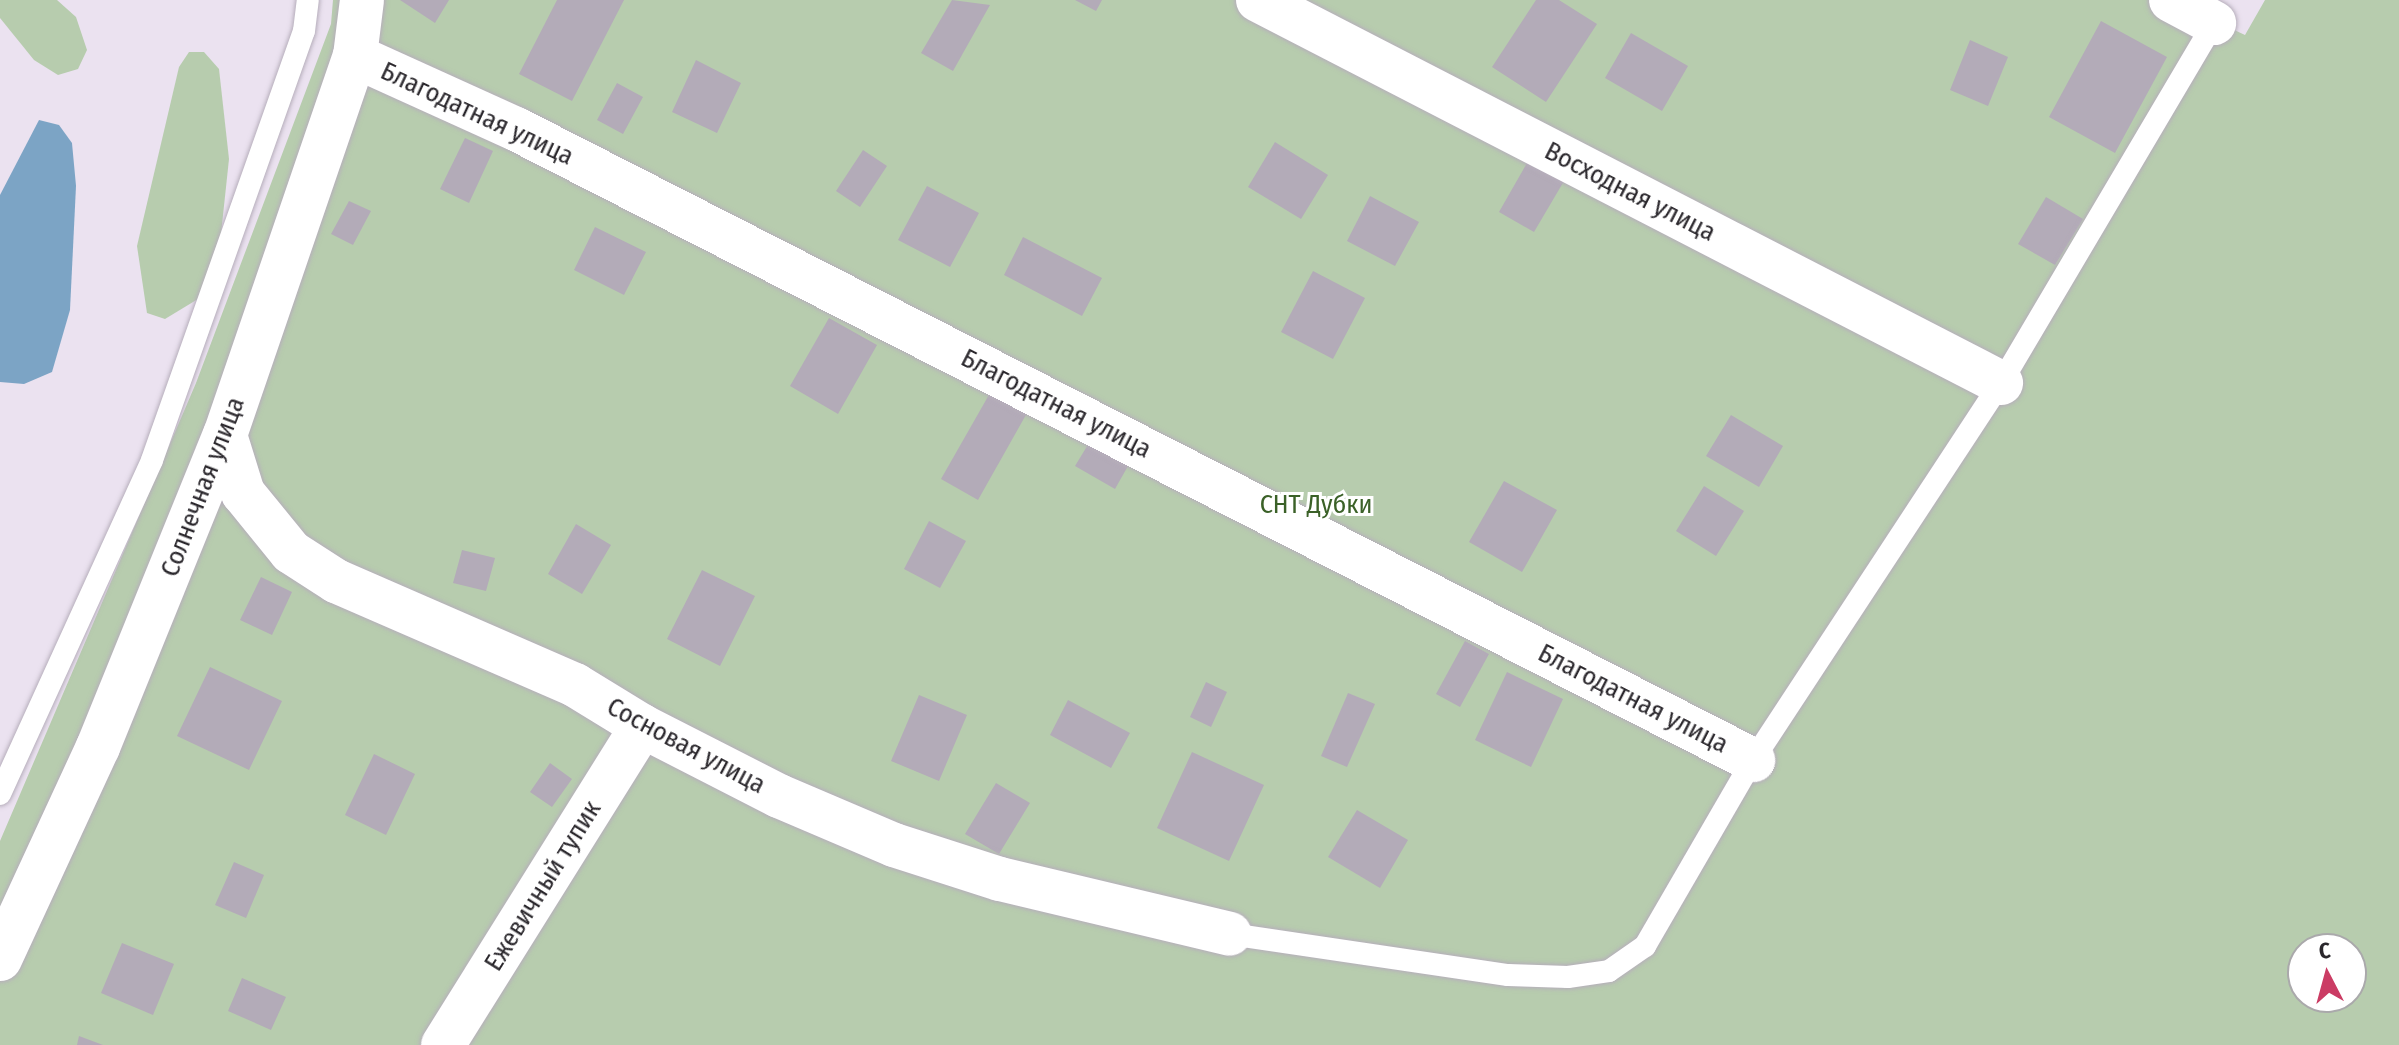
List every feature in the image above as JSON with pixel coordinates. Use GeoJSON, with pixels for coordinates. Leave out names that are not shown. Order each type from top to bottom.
{"type":"FeatureCollection","features":[{"type":"Feature","properties":{"kind":"street","name":"Солнечная улица"},"geometry":{"type":"LineString","coordinates":[[0,959],[98,747],[225,435],[355,56],[362,0]]}},
{"type":"Feature","properties":{"kind":"street","name":"Восходная улица"},"geometry":{"type":"LineString","coordinates":[[1258,0],[2001,383]]}},
{"type":"Feature","properties":{"kind":"street"},"geometry":{"type":"LineString","coordinates":[[2171,0],[2214,23]]}},
{"type":"Feature","properties":{"kind":"street","name":"Благодатная улица"},"geometry":{"type":"LineString","coordinates":[[355,56],[516,129],[1753,760]]}},
{"type":"Feature","properties":{"kind":"street","name":"Сосновая улица"},"geometry":{"type":"LineString","coordinates":[[225,435],[243,493],[291,552],[336,581],[575,685],[642,726],[779,796],[894,845],[1000,879],[1230,934]]}},
{"type":"Feature","properties":{"kind":"street","name":"Ежевичный тупик"},"geometry":{"type":"LineString","coordinates":[[443,1045],[642,726]]}},
{"type":"Feature","properties":{"kind":"lane"},"geometry":{"type":"LineString","coordinates":[[0,794],[152,460],[304,31],[308,0]]}},
{"type":"Feature","properties":{"kind":"lane"},"geometry":{"type":"LineString","coordinates":[[1230,934],[1508,975],[1568,977],[1609,971],[1645,946],[1753,760],[2001,383],[2214,23]]}},
{"type":"Feature","properties":{"kind":"green space"},"geometry":{"type":"Polygon","coordinates":[[[0,0],[57,0],[76,17],[87,50],[78,69],[58,75],[34,60],[0,18],[0,0]]]}},
{"type":"Feature","properties":{"kind":"green space","name":"СНТ Дубки"},"geometry":{"type":"Polygon","coordinates":[[[333,0],[2170,0],[2245,35],[2265,0],[2399,0],[2399,1045],[0,1045],[0,841],[196,383],[331,24],[333,0]]]}},
{"type":"Feature","properties":{"kind":"green space"},"geometry":{"type":"Polygon","coordinates":[[[189,52],[204,52],[219,69],[229,159],[221,234],[198,299],[165,319],[147,313],[137,246],[179,67],[189,52]]]}},
{"type":"Feature","properties":{"kind":"water"},"geometry":{"type":"Polygon","coordinates":[[[39,120],[59,125],[72,143],[76,186],[70,310],[52,372],[24,384],[0,382],[0,195],[39,120]]]}},
{"type":"Feature","properties":{"kind":"building"},"geometry":{"type":"Polygon","coordinates":[[[400,0],[449,0],[435,23],[400,0]]]}},
{"type":"Feature","properties":{"kind":"building"},"geometry":{"type":"Polygon","coordinates":[[[557,0],[624,0],[572,101],[519,74],[557,0]]]}},
{"type":"Feature","properties":{"kind":"building"},"geometry":{"type":"Polygon","coordinates":[[[952,0],[990,5],[953,71],[921,53],[952,0]]]}},
{"type":"Feature","properties":{"kind":"building"},"geometry":{"type":"Polygon","coordinates":[[[1075,0],[1102,0],[1096,11],[1075,0]]]}},
{"type":"Feature","properties":{"kind":"building"},"geometry":{"type":"Polygon","coordinates":[[[1536,0],[1559,0],[1597,24],[1546,102],[1492,67],[1536,0]]]}},
{"type":"Feature","properties":{"kind":"building"},"geometry":{"type":"Polygon","coordinates":[[[2101,21],[2167,57],[2115,153],[2049,117],[2101,21]]]}},
{"type":"Feature","properties":{"kind":"building"},"geometry":{"type":"Polygon","coordinates":[[[1631,33],[1688,66],[1662,111],[1605,78],[1631,33]]]}},
{"type":"Feature","properties":{"kind":"building"},"geometry":{"type":"Polygon","coordinates":[[[1970,40],[2008,57],[1988,106],[1950,90],[1970,40]]]}},
{"type":"Feature","properties":{"kind":"building"},"geometry":{"type":"Polygon","coordinates":[[[696,60],[741,83],[717,133],[672,112],[696,60]]]}},
{"type":"Feature","properties":{"kind":"building"},"geometry":{"type":"Polygon","coordinates":[[[617,83],[643,97],[623,134],[597,120],[617,83]]]}},
{"type":"Feature","properties":{"kind":"building"},"geometry":{"type":"Polygon","coordinates":[[[465,138],[493,151],[469,203],[440,189],[465,138]]]}},
{"type":"Feature","properties":{"kind":"building"},"geometry":{"type":"Polygon","coordinates":[[[1275,142],[1328,175],[1301,219],[1248,187],[1275,142]]]}},
{"type":"Feature","properties":{"kind":"building"},"geometry":{"type":"Polygon","coordinates":[[[863,150],[887,166],[860,207],[836,191],[863,150]]]}},
{"type":"Feature","properties":{"kind":"building"},"geometry":{"type":"Polygon","coordinates":[[[1531,156],[1567,176],[1534,232],[1499,212],[1531,156]]]}},
{"type":"Feature","properties":{"kind":"building"},"geometry":{"type":"Polygon","coordinates":[[[927,186],[979,213],[950,267],[898,240],[927,186]]]}},
{"type":"Feature","properties":{"kind":"building"},"geometry":{"type":"Polygon","coordinates":[[[1370,196],[1419,222],[1395,266],[1347,241],[1370,196]]]}},
{"type":"Feature","properties":{"kind":"building"},"geometry":{"type":"Polygon","coordinates":[[[2046,197],[2083,219],[2055,265],[2018,244],[2046,197]]]}},
{"type":"Feature","properties":{"kind":"building"},"geometry":{"type":"Polygon","coordinates":[[[349,201],[371,211],[353,245],[331,234],[349,201]]]}},
{"type":"Feature","properties":{"kind":"building"},"geometry":{"type":"Polygon","coordinates":[[[595,227],[646,252],[624,295],[574,270],[595,227]]]}},
{"type":"Feature","properties":{"kind":"building"},"geometry":{"type":"Polygon","coordinates":[[[1023,237],[1102,278],[1082,316],[1004,275],[1023,237]]]}},
{"type":"Feature","properties":{"kind":"building"},"geometry":{"type":"Polygon","coordinates":[[[1313,271],[1365,298],[1333,359],[1281,332],[1313,271]]]}},
{"type":"Feature","properties":{"kind":"building"},"geometry":{"type":"Polygon","coordinates":[[[829,318],[877,345],[838,414],[790,386],[829,318]]]}},
{"type":"Feature","properties":{"kind":"building"},"geometry":{"type":"Polygon","coordinates":[[[994,386],[1031,406],[978,500],[941,479],[994,386]]]}},
{"type":"Feature","properties":{"kind":"building"},"geometry":{"type":"Polygon","coordinates":[[[1731,415],[1783,446],[1759,487],[1706,456],[1731,415]]]}},
{"type":"Feature","properties":{"kind":"building"},"geometry":{"type":"Polygon","coordinates":[[[1089,443],[1128,466],[1115,489],[1075,466],[1089,443]]]}},
{"type":"Feature","properties":{"kind":"building"},"geometry":{"type":"Polygon","coordinates":[[[1504,481],[1557,510],[1522,572],[1469,542],[1504,481]]]}},
{"type":"Feature","properties":{"kind":"building"},"geometry":{"type":"Polygon","coordinates":[[[1704,486],[1744,511],[1716,556],[1676,531],[1704,486]]]}},
{"type":"Feature","properties":{"kind":"building"},"geometry":{"type":"Polygon","coordinates":[[[929,521],[966,541],[940,588],[904,569],[929,521]]]}},
{"type":"Feature","properties":{"kind":"building"},"geometry":{"type":"Polygon","coordinates":[[[576,524],[611,545],[582,594],[548,574],[576,524]]]}},
{"type":"Feature","properties":{"kind":"building"},"geometry":{"type":"Polygon","coordinates":[[[462,550],[495,558],[486,591],[453,583],[462,550]]]}},
{"type":"Feature","properties":{"kind":"building"},"geometry":{"type":"Polygon","coordinates":[[[702,570],[755,596],[720,666],[667,639],[702,570]]]}},
{"type":"Feature","properties":{"kind":"building"},"geometry":{"type":"Polygon","coordinates":[[[261,577],[292,592],[272,635],[240,620],[261,577]]]}},
{"type":"Feature","properties":{"kind":"building"},"geometry":{"type":"Polygon","coordinates":[[[1465,641],[1489,654],[1460,707],[1436,694],[1465,641]]]}},
{"type":"Feature","properties":{"kind":"building"},"geometry":{"type":"Polygon","coordinates":[[[210,667],[282,701],[249,770],[177,736],[210,667]]]}},
{"type":"Feature","properties":{"kind":"building"},"geometry":{"type":"Polygon","coordinates":[[[1507,672],[1563,699],[1531,767],[1475,740],[1507,672]]]}},
{"type":"Feature","properties":{"kind":"building"},"geometry":{"type":"Polygon","coordinates":[[[1206,682],[1227,692],[1211,727],[1190,717],[1206,682]]]}},
{"type":"Feature","properties":{"kind":"building"},"geometry":{"type":"Polygon","coordinates":[[[1348,693],[1375,704],[1347,767],[1321,756],[1348,693]]]}},
{"type":"Feature","properties":{"kind":"building"},"geometry":{"type":"Polygon","coordinates":[[[919,695],[967,715],[939,781],[891,761],[919,695]]]}},
{"type":"Feature","properties":{"kind":"building"},"geometry":{"type":"Polygon","coordinates":[[[1068,700],[1130,733],[1111,768],[1050,735],[1068,700]]]}},
{"type":"Feature","properties":{"kind":"building"},"geometry":{"type":"Polygon","coordinates":[[[1192,752],[1264,785],[1229,861],[1157,828],[1192,752]]]}},
{"type":"Feature","properties":{"kind":"building"},"geometry":{"type":"Polygon","coordinates":[[[374,754],[415,774],[386,835],[345,815],[374,754]]]}},
{"type":"Feature","properties":{"kind":"building"},"geometry":{"type":"Polygon","coordinates":[[[550,763],[572,779],[552,807],[530,792],[550,763]]]}},
{"type":"Feature","properties":{"kind":"building"},"geometry":{"type":"Polygon","coordinates":[[[996,783],[1030,803],[999,854],[965,834],[996,783]]]}},
{"type":"Feature","properties":{"kind":"building"},"geometry":{"type":"Polygon","coordinates":[[[1357,810],[1408,840],[1380,888],[1328,857],[1357,810]]]}},
{"type":"Feature","properties":{"kind":"building"},"geometry":{"type":"Polygon","coordinates":[[[234,862],[264,875],[246,918],[215,905],[234,862]]]}},
{"type":"Feature","properties":{"kind":"building"},"geometry":{"type":"Polygon","coordinates":[[[122,943],[174,964],[153,1015],[101,993],[122,943]]]}},
{"type":"Feature","properties":{"kind":"building"},"geometry":{"type":"Polygon","coordinates":[[[242,978],[286,997],[271,1030],[228,1011],[242,978]]]}},
{"type":"Feature","properties":{"kind":"building"},"geometry":{"type":"Polygon","coordinates":[[[79,1036],[103,1045],[77,1045],[79,1036]]]}}]}
